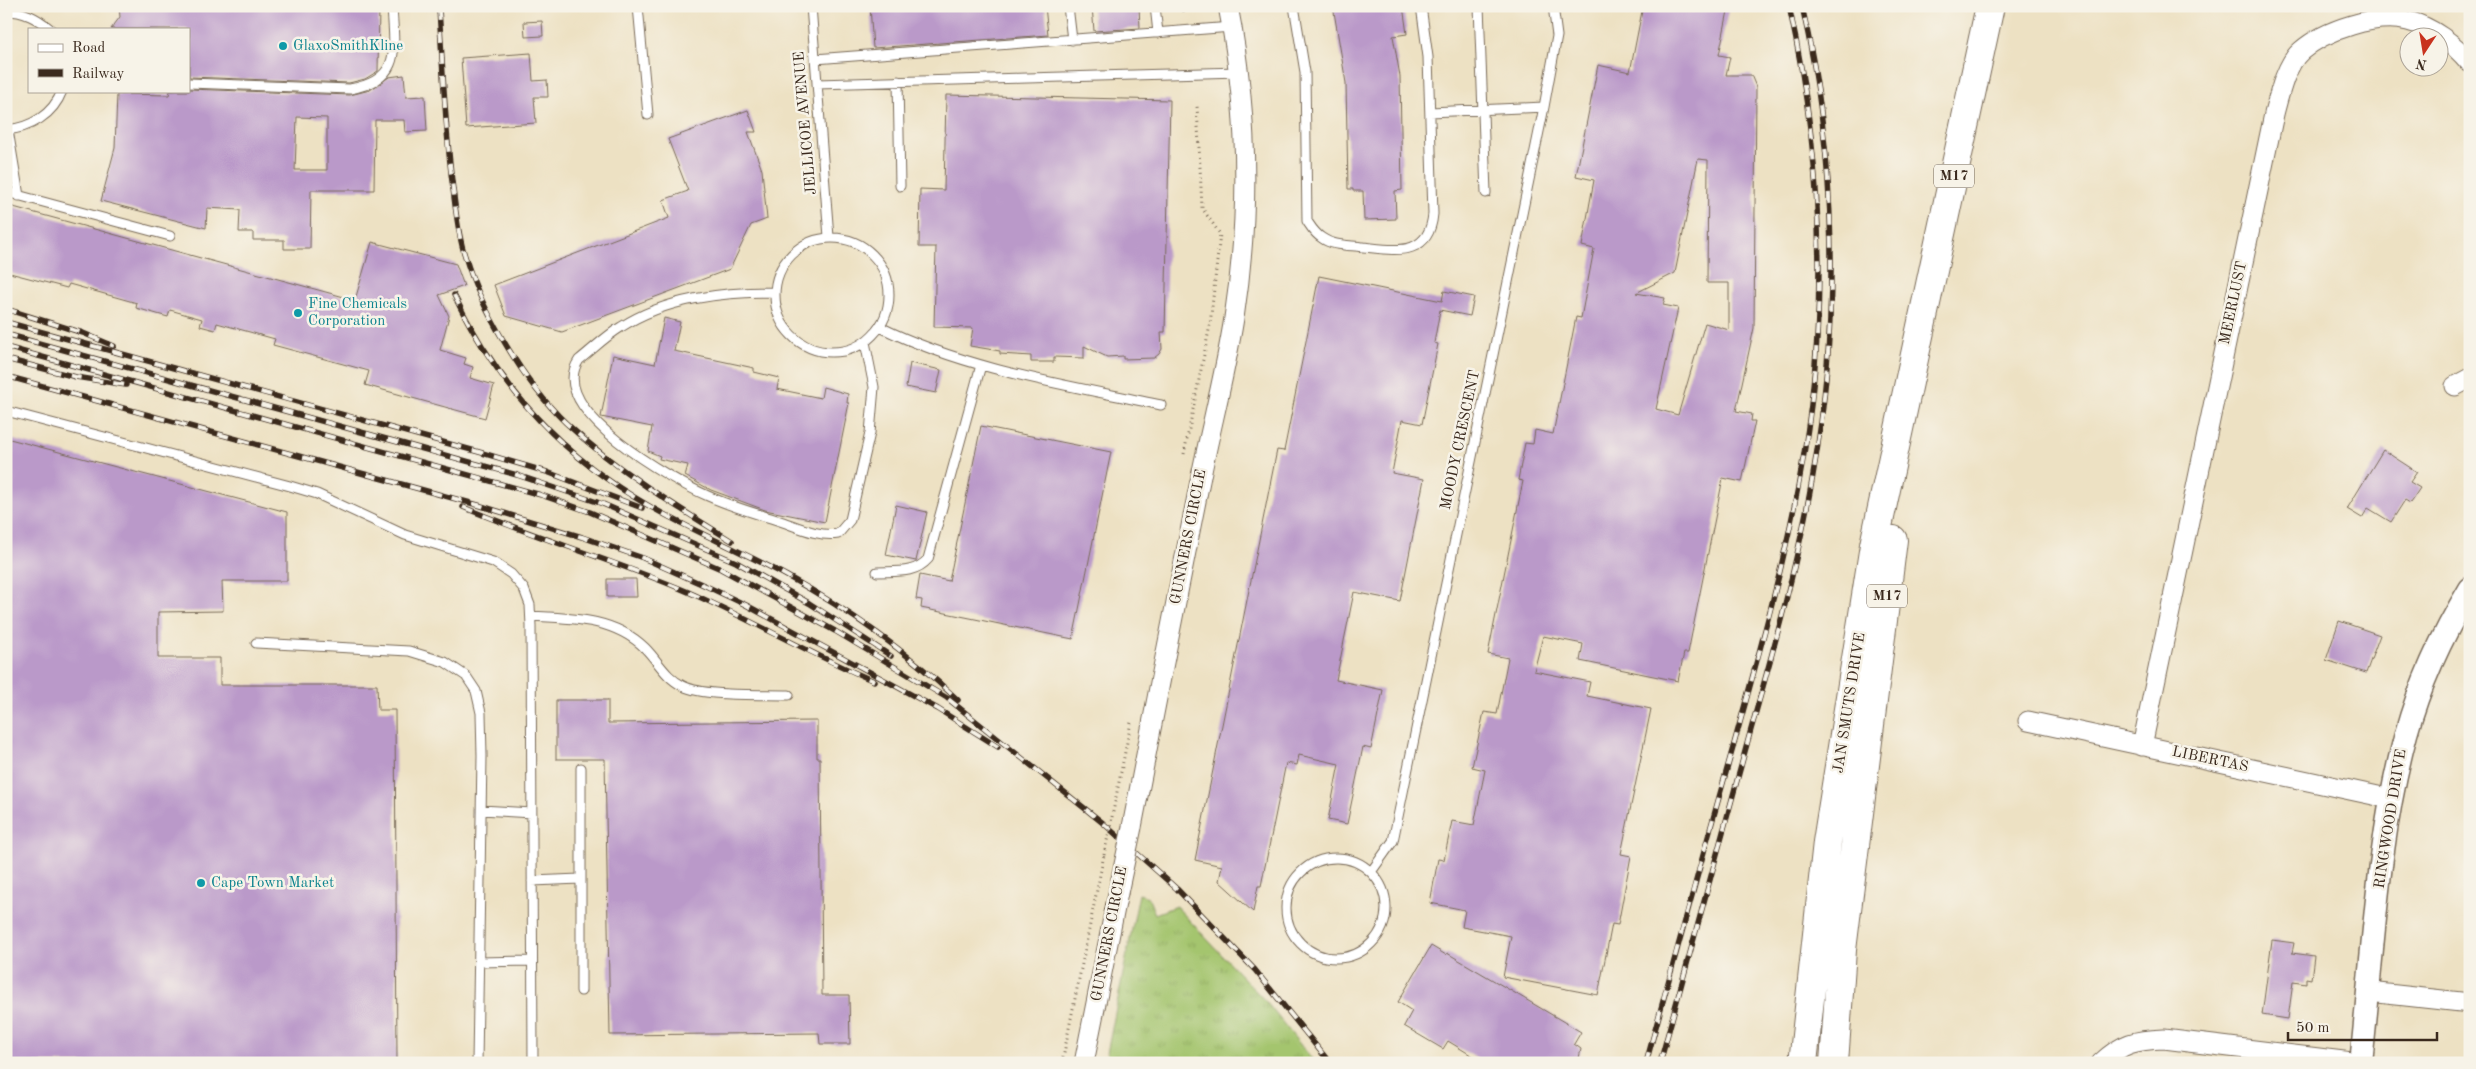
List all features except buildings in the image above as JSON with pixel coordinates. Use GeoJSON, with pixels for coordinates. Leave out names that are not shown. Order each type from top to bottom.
{"type":"FeatureCollection","features":[{"type":"Feature","properties":{"kind":"main road","name":"JAN SMUTS DRIVE"},"geometry":{"type":"LineString","coordinates":[[1803,1063],[1827,842],[1874,545],[1990,6]]}},
{"type":"Feature","properties":{"kind":"main road","name":"JAN SMUTS DRIVE"},"geometry":{"type":"LineString","coordinates":[[1834,1063],[1842,950],[1918,346]]}},
{"type":"Feature","properties":{"kind":"main road"},"geometry":{"type":"LineString","coordinates":[[1790,1063],[1815,954]]}},
{"type":"Feature","properties":{"kind":"street","name":"GUNNERS CIRCLE"},"geometry":{"type":"LineString","coordinates":[[1084,1063],[1234,318],[1242,253],[1244,131],[1239,72],[1228,6]]}},
{"type":"Feature","properties":{"kind":"street","name":"MEERLUST"},"geometry":{"type":"LineString","coordinates":[[2142,746],[2272,123],[2284,78],[2300,52],[2347,26],[2408,13],[2436,32],[2470,63]]}},
{"type":"Feature","properties":{"kind":"street","name":"RINGWOOD DRIVE"},"geometry":{"type":"LineString","coordinates":[[2360,1063],[2382,864],[2392,799],[2406,733],[2424,682],[2447,627],[2470,589]]}},
{"type":"Feature","properties":{"kind":"street","name":"LIBERTAS"},"geometry":{"type":"LineString","coordinates":[[2028,721],[2392,799]]}},
{"type":"Feature","properties":{"kind":"street"},"geometry":{"type":"LineString","coordinates":[[2369,992],[2470,1003]]}},
{"type":"Feature","properties":{"kind":"street"},"geometry":{"type":"LineString","coordinates":[[2101,1063],[2115,1050],[2136,1040],[2164,1039],[2360,1063]]}},
{"type":"Feature","properties":{"kind":"lane"},"geometry":{"type":"LineString","coordinates":[[190,83],[350,88],[366,86],[391,67],[395,53],[392,6]]}},
{"type":"Feature","properties":{"kind":"lane"},"geometry":{"type":"LineString","coordinates":[[638,6],[648,115]]}},
{"type":"Feature","properties":{"kind":"lane","name":"JELLICOE AVENUE"},"geometry":{"type":"LineString","coordinates":[[811,6],[829,237]]}},
{"type":"Feature","properties":{"kind":"lane"},"geometry":{"type":"LineString","coordinates":[[1068,6],[1072,40]]}},
{"type":"Feature","properties":{"kind":"lane"},"geometry":{"type":"LineString","coordinates":[[1155,6],[1158,33]]}},
{"type":"Feature","properties":{"kind":"lane"},"geometry":{"type":"LineString","coordinates":[[1294,6],[1304,72],[1305,198],[1307,221],[1322,239],[1336,244],[1401,251],[1415,246],[1425,238],[1432,228],[1428,57],[1422,6]]}},
{"type":"Feature","properties":{"kind":"lane"},"geometry":{"type":"LineString","coordinates":[[1479,6],[1486,193]]}},
{"type":"Feature","properties":{"kind":"lane","name":"MOODY CRESCENT"},"geometry":{"type":"LineString","coordinates":[[1371,872],[1393,841],[1544,107],[1557,36],[1554,6]]}},
{"type":"Feature","properties":{"kind":"lane"},"geometry":{"type":"LineString","coordinates":[[6,11],[17,11],[37,18],[49,28]]}},
{"type":"Feature","properties":{"kind":"lane"},"geometry":{"type":"LineString","coordinates":[[815,59],[1232,27]]}},
{"type":"Feature","properties":{"kind":"lane"},"geometry":{"type":"LineString","coordinates":[[817,84],[1239,72]]}},
{"type":"Feature","properties":{"kind":"lane"},"geometry":{"type":"LineString","coordinates":[[898,81],[900,186]]}},
{"type":"Feature","properties":{"kind":"lane"},"geometry":{"type":"LineString","coordinates":[[19,196],[7,130],[24,127],[40,120],[52,108],[61,92]]}},
{"type":"Feature","properties":{"kind":"lane"},"geometry":{"type":"LineString","coordinates":[[1430,112],[1544,107]]}},
{"type":"Feature","properties":{"kind":"lane"},"geometry":{"type":"LineString","coordinates":[[6,192],[170,236]]}},
{"type":"Feature","properties":{"kind":"lane"},"geometry":{"type":"LineString","coordinates":[[829,237],[850,240],[869,250],[883,267],[889,287],[889,308],[880,327],[865,342],[846,351],[824,352],[804,345],[788,332],[778,313],[774,292],[779,272],[791,254],[809,242],[829,237]]}},
{"type":"Feature","properties":{"kind":"lane"},"geometry":{"type":"LineString","coordinates":[[774,292],[735,292],[675,303],[641,316],[621,327],[579,360],[574,367],[572,376],[573,388],[585,410],[611,435],[650,464],[708,496],[738,508],[814,532],[838,534],[850,520],[870,433],[874,387],[865,342]]}},
{"type":"Feature","properties":{"kind":"lane"},"geometry":{"type":"LineString","coordinates":[[880,327],[934,351],[980,364],[1161,405]]}},
{"type":"Feature","properties":{"kind":"lane"},"geometry":{"type":"LineString","coordinates":[[877,572],[910,571],[922,567],[928,559],[980,364]]}},
{"type":"Feature","properties":{"kind":"lane"},"geometry":{"type":"LineString","coordinates":[[6,411],[317,494],[405,536],[493,562],[511,574],[524,589],[530,605],[531,616],[533,1063]]}},
{"type":"Feature","properties":{"kind":"lane"},"geometry":{"type":"LineString","coordinates":[[531,616],[576,618],[621,631],[636,639],[670,677],[683,686],[702,691],[789,695]]}},
{"type":"Feature","properties":{"kind":"lane"},"geometry":{"type":"LineString","coordinates":[[256,643],[409,651],[445,662],[466,676],[476,691],[481,713],[477,1063]]}},
{"type":"Feature","properties":{"kind":"lane"},"geometry":{"type":"LineString","coordinates":[[581,768],[581,991]]}},
{"type":"Feature","properties":{"kind":"lane"},"geometry":{"type":"LineString","coordinates":[[481,810],[532,813]]}},
{"type":"Feature","properties":{"kind":"lane"},"geometry":{"type":"LineString","coordinates":[[1340,858],[1361,864],[1371,872],[1382,886],[1386,903],[1385,922],[1376,938],[1364,950],[1349,956],[1333,958],[1315,953],[1300,942],[1290,928],[1286,911],[1288,895],[1296,878],[1307,867],[1326,859],[1340,858]]}},
{"type":"Feature","properties":{"kind":"lane"},"geometry":{"type":"LineString","coordinates":[[532,881],[580,879]]}},
{"type":"Feature","properties":{"kind":"lane"},"geometry":{"type":"LineString","coordinates":[[479,962],[532,961]]}},
{"type":"Feature","properties":{"kind":"path"},"geometry":{"type":"LineString","coordinates":[[1182,6],[1184,15]]}},
{"type":"Feature","properties":{"kind":"path"},"geometry":{"type":"LineString","coordinates":[[1182,461],[1210,325],[1220,234],[1202,208],[1197,105]]}},
{"type":"Feature","properties":{"kind":"path"},"geometry":{"type":"LineString","coordinates":[[1062,1063],[1133,713]]}},
{"type":"Feature","properties":{"kind":"green space"},"geometry":{"type":"Polygon","coordinates":[[[1139,894],[1148,897],[1155,914],[1176,906],[1267,1003],[1315,1063],[1105,1063],[1139,894]]]}},
{"type":"Feature","properties":{"kind":"railway"},"geometry":{"type":"LineString","coordinates":[[1646,1063],[1779,576],[1797,491],[1811,405],[1818,305],[1817,205],[1807,105],[1789,6]]}},
{"type":"Feature","properties":{"kind":"railway"},"geometry":{"type":"LineString","coordinates":[[1660,1063],[1785,605],[1807,508],[1822,417],[1828,358],[1831,240],[1822,122],[1814,64],[1802,6]]}},
{"type":"Feature","properties":{"kind":"railway"},"geometry":{"type":"LineString","coordinates":[[439,9],[448,144],[459,232],[472,277],[493,322],[535,388],[566,423],[625,471],[732,541]]}},
{"type":"Feature","properties":{"kind":"railway"},"geometry":{"type":"LineString","coordinates":[[454,295],[484,348],[518,397],[559,440],[582,460],[607,479],[650,506],[787,576],[855,617],[897,648],[958,700]]}},
{"type":"Feature","properties":{"kind":"railway"},"geometry":{"type":"LineString","coordinates":[[6,309],[83,333],[114,346]]}},
{"type":"Feature","properties":{"kind":"railway"},"geometry":{"type":"LineString","coordinates":[[6,322],[479,452],[547,472],[642,508]]}},
{"type":"Feature","properties":{"kind":"railway"},"geometry":{"type":"LineString","coordinates":[[6,334],[517,475],[603,504],[736,562],[809,603],[891,656]]}},
{"type":"Feature","properties":{"kind":"railway"},"geometry":{"type":"LineString","coordinates":[[6,347],[541,495],[590,512],[721,569],[835,631],[947,698],[1103,823],[1177,889],[1255,970],[1330,1063]]}},
{"type":"Feature","properties":{"kind":"railway"},"geometry":{"type":"LineString","coordinates":[[6,359],[76,377],[126,385]]}},
{"type":"Feature","properties":{"kind":"railway"},"geometry":{"type":"LineString","coordinates":[[6,376],[478,505],[643,558],[746,605],[938,709],[998,747]]}},
{"type":"Feature","properties":{"kind":"railway"},"geometry":{"type":"LineString","coordinates":[[463,507],[686,591],[874,681]]}},
{"type":"Feature","properties":{"kind":"place","name":"GlaxoSmithKline"},"geometry":{"type":"Point","coordinates":[283,46]}},
{"type":"Feature","properties":{"kind":"place","name":"Fine Chemicals Corporation"},"geometry":{"type":"Point","coordinates":[298,313]}},
{"type":"Feature","properties":{"kind":"place","name":"Cape Town Market"},"geometry":{"type":"Point","coordinates":[201,883]}}]}
